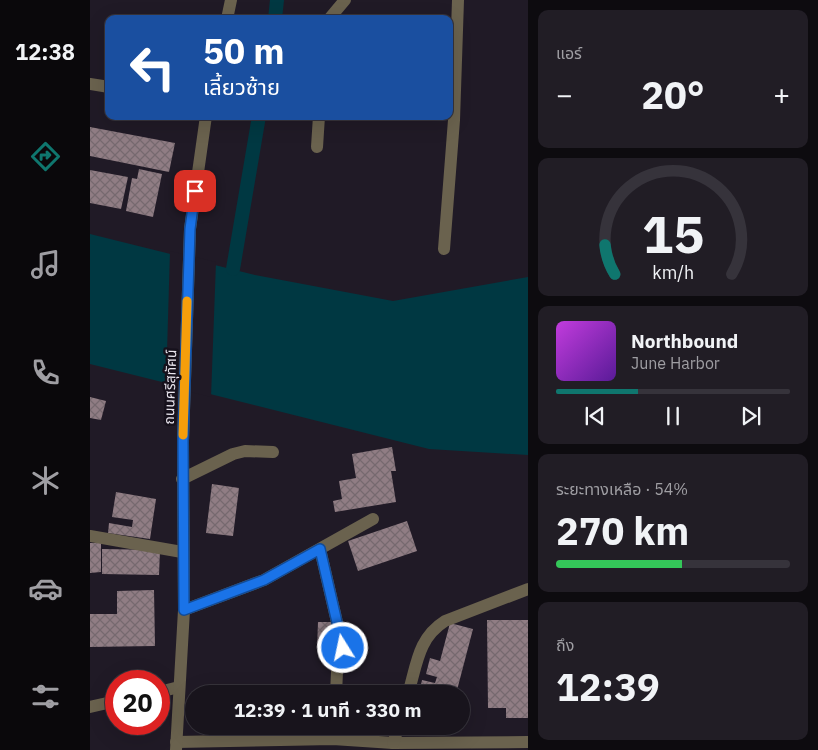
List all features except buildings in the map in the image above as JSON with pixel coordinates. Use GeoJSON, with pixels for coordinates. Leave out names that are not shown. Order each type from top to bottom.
{"type":"FeatureCollection","features":[{"type":"Feature","properties":{"kind":"street"},"geometry":{"type":"LineString","coordinates":[[228,15],[231,0]]}},
{"type":"Feature","properties":{"kind":"street"},"geometry":{"type":"LineString","coordinates":[[333,15],[345,0]]}},
{"type":"Feature","properties":{"kind":"street"},"geometry":{"type":"LineString","coordinates":[[444,249],[454,120],[458,0]]}},
{"type":"Feature","properties":{"kind":"street"},"geometry":{"type":"LineString","coordinates":[[90,84],[105,86]]}},
{"type":"Feature","properties":{"kind":"street","name":"ถนนศรีสุทัศน์"},"geometry":{"type":"LineString","coordinates":[[176,746],[184,610],[182,479],[190,229],[205,120]]}},
{"type":"Feature","properties":{"kind":"street"},"geometry":{"type":"LineString","coordinates":[[317,146],[319,120]]}},
{"type":"Feature","properties":{"kind":"street"},"geometry":{"type":"LineString","coordinates":[[182,479],[233,454],[245,451],[274,452]]}},
{"type":"Feature","properties":{"kind":"street"},"geometry":{"type":"LineString","coordinates":[[184,610],[264,580],[373,519]]}},
{"type":"Feature","properties":{"kind":"street"},"geometry":{"type":"LineString","coordinates":[[90,536],[182,552]]}},
{"type":"Feature","properties":{"kind":"street"},"geometry":{"type":"LineString","coordinates":[[320,549],[342,635],[343,648],[337,672],[336,685]]}},
{"type":"Feature","properties":{"kind":"street"},"geometry":{"type":"LineString","coordinates":[[411,685],[425,638],[433,629],[445,621],[528,589]]}},
{"type":"Feature","properties":{"kind":"street"},"geometry":{"type":"LineString","coordinates":[[170,690],[179,688]]}},
{"type":"Feature","properties":{"kind":"street"},"geometry":{"type":"LineString","coordinates":[[90,707],[105,704]]}},
{"type":"Feature","properties":{"kind":"street"},"geometry":{"type":"LineString","coordinates":[[333,735],[333,739]]}},
{"type":"Feature","properties":{"kind":"street"},"geometry":{"type":"LineString","coordinates":[[394,743],[396,735]]}},
{"type":"Feature","properties":{"kind":"street"},"geometry":{"type":"LineString","coordinates":[[176,746],[333,739],[394,743],[528,742]]}},
{"type":"Feature","properties":{"kind":"water"},"geometry":{"type":"Polygon","coordinates":[[[90,234],[255,275],[393,301],[528,277],[528,455],[429,449],[90,364],[90,234]]]}},
{"type":"Feature","properties":{"kind":"pier"},"geometry":{"type":"Polygon","coordinates":[[[170,251],[216,262],[211,397],[166,386],[170,251]]]}},
{"type":"Feature","properties":{"kind":"waterway"},"geometry":{"type":"LineString","coordinates":[[275,15],[277,0]]}},
{"type":"Feature","properties":{"kind":"waterway"},"geometry":{"type":"LineString","coordinates":[[233,269],[258,120]]}},
{"type":"Feature","properties":{"kind":"slow traffic"},"geometry":{"type":"LineString","coordinates":[[183,435],[187,301]]}},
{"type":"Feature","properties":{"kind":"route"},"geometry":{"type":"LineString","coordinates":[[195,191],[190,229],[183,441],[182,552],[184,610],[264,580],[320,549],[342,635],[343,648]]}}]}
